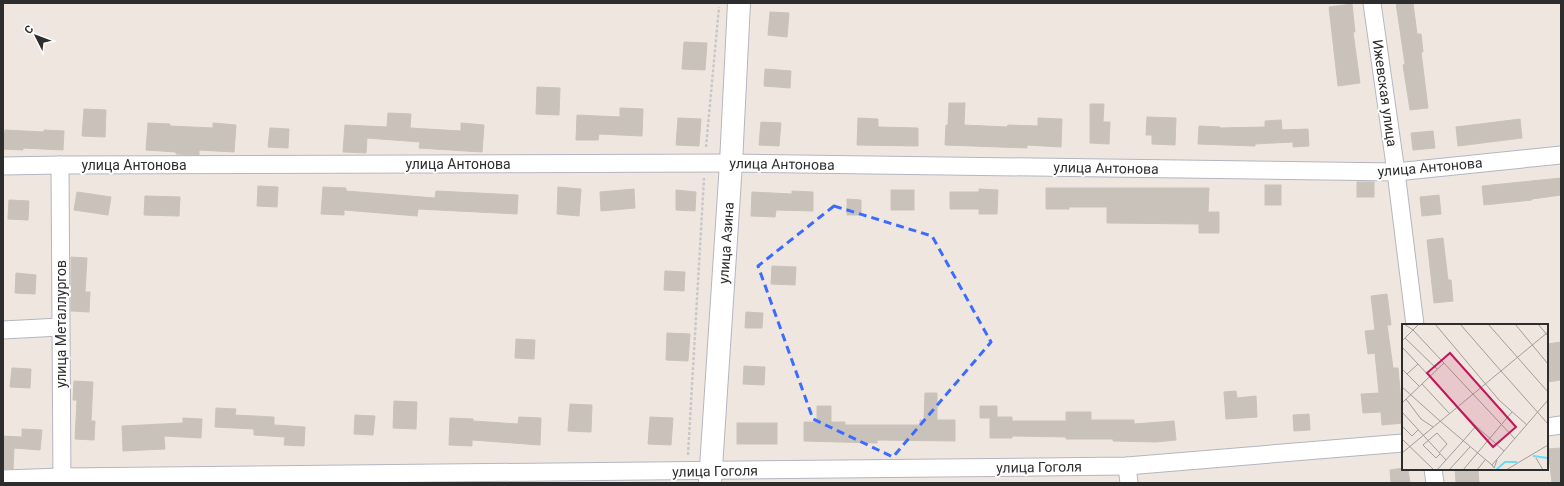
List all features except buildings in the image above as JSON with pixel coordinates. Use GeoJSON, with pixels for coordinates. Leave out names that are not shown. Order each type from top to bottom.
{"type":"FeatureCollection","features":[{"type":"Feature","properties":{"kind":"main road","name":"улица Азина"},"geometry":{"type":"LineString","coordinates":[[710,477],[731,164],[739,3]]}},
{"type":"Feature","properties":{"kind":"street","name":"Ижевская улица"},"geometry":{"type":"LineString","coordinates":[[1372,3],[1396,172],[1415,324]]}},
{"type":"Feature","properties":{"kind":"street","name":"улица Антонова"},"geometry":{"type":"LineString","coordinates":[[3,166],[731,164],[1396,172],[1561,155]]}},
{"type":"Feature","properties":{"kind":"street","name":"улица Металлургов"},"geometry":{"type":"LineString","coordinates":[[60,165],[62,480]]}},
{"type":"Feature","properties":{"kind":"street"},"geometry":{"type":"LineString","coordinates":[[3,330],[60,327]]}},
{"type":"Feature","properties":{"kind":"street"},"geometry":{"type":"LineString","coordinates":[[1548,427],[1561,425]]}},
{"type":"Feature","properties":{"kind":"street","name":"улица Гоголя"},"geometry":{"type":"LineString","coordinates":[[3,479],[62,480],[687,471],[710,477],[1127,466],[1402,443]]}},
{"type":"Feature","properties":{"kind":"street"},"geometry":{"type":"LineString","coordinates":[[1127,466],[1129,483]]}},
{"type":"Feature","properties":{"kind":"street"},"geometry":{"type":"LineString","coordinates":[[1433,470],[1435,483]]}},
{"type":"Feature","properties":{"kind":"path"},"geometry":{"type":"LineString","coordinates":[[687,471],[705,164],[719,3]]}},
{"type":"Feature","properties":{"kind":"highlighted area"},"geometry":{"type":"Polygon","coordinates":[[[834,206],[932,236],[991,342],[893,457],[813,419],[758,266],[834,206]]]}}]}
